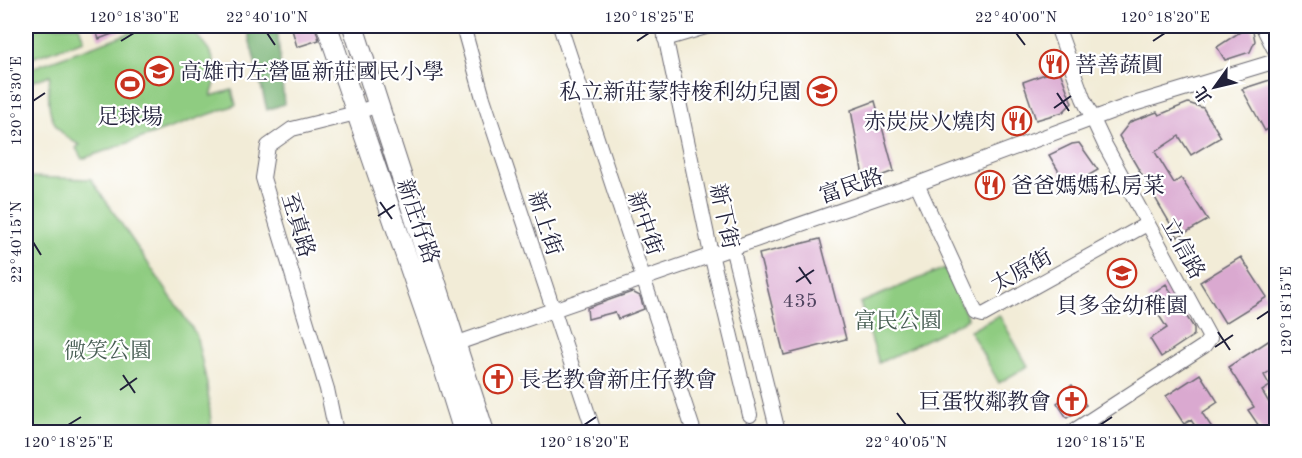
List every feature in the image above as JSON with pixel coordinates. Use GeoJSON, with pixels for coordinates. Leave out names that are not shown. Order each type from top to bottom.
{"type":"FeatureCollection","features":[{"type":"Feature","properties":{"kind":"street","name":"新庄仔路"},"geometry":{"type":"LineString","coordinates":[[327,26],[356,113],[484,432]]}},
{"type":"Feature","properties":{"kind":"street","name":"新庄仔路"},"geometry":{"type":"LineString","coordinates":[[353,26],[380,104],[448,346],[464,432]]}},
{"type":"Feature","properties":{"kind":"street","name":"新上街"},"geometry":{"type":"LineString","coordinates":[[463,26],[483,98],[594,432]]}},
{"type":"Feature","properties":{"kind":"street","name":"新中街"},"geometry":{"type":"LineString","coordinates":[[560,26],[694,432]]}},
{"type":"Feature","properties":{"kind":"street"},"geometry":{"type":"LineString","coordinates":[[664,32],[709,26]]}},
{"type":"Feature","properties":{"kind":"street","name":"立信路"},"geometry":{"type":"LineString","coordinates":[[1057,26],[1093,120],[1147,225],[1210,338],[1204,346],[1072,432]]}},
{"type":"Feature","properties":{"kind":"street"},"geometry":{"type":"LineString","coordinates":[[1266,26],[1276,46]]}},
{"type":"Feature","properties":{"kind":"street","name":"新下街"},"geometry":{"type":"LineString","coordinates":[[664,32],[711,254],[750,415]]}},
{"type":"Feature","properties":{"kind":"street","name":"富民路"},"geometry":{"type":"LineString","coordinates":[[448,346],[917,184],[1124,107],[1276,61]]}},
{"type":"Feature","properties":{"kind":"street","name":"至真路"},"geometry":{"type":"LineString","coordinates":[[336,432],[327,389],[263,178],[268,146],[292,129],[356,113],[380,104]]}},
{"type":"Feature","properties":{"kind":"street","name":"太原街"},"geometry":{"type":"LineString","coordinates":[[917,184],[976,313],[983,315],[1147,225]]}},
{"type":"Feature","properties":{"kind":"street","name":"新下街"},"geometry":{"type":"LineString","coordinates":[[732,247],[778,432]]}},
{"type":"Feature","properties":{"kind":"green space"},"geometry":{"type":"Polygon","coordinates":[[[26,26],[79,26],[84,40],[26,60],[26,26]]]}},
{"type":"Feature","properties":{"kind":"green space"},"geometry":{"type":"Polygon","coordinates":[[[149,26],[189,26],[186,27],[208,49],[215,66],[216,75],[211,96],[232,90],[236,105],[82,159],[76,148],[80,145],[69,139],[55,124],[49,107],[50,75],[26,84],[26,70],[149,26]]]}},
{"type":"Feature","properties":{"kind":"green space"},"geometry":{"type":"Polygon","coordinates":[[[246,26],[277,26],[284,104],[267,110],[246,26]]]}},
{"type":"Feature","properties":{"kind":"green space","name":"微笑公園"},"geometry":{"type":"Polygon","coordinates":[[[26,177],[91,179],[196,334],[207,384],[212,432],[26,432],[26,177]]]}},
{"type":"Feature","properties":{"kind":"green space","name":"富民公園"},"geometry":{"type":"Polygon","coordinates":[[[945,268],[968,319],[879,363],[860,303],[945,268]]]}},
{"type":"Feature","properties":{"kind":"green space"},"geometry":{"type":"Polygon","coordinates":[[[999,315],[1028,366],[999,383],[970,331],[999,315]]]}},
{"type":"Feature","properties":{"kind":"building"},"geometry":{"type":"Polygon","coordinates":[[[94,26],[133,26],[99,39],[94,26]]]}},
{"type":"Feature","properties":{"kind":"building"},"geometry":{"type":"Polygon","coordinates":[[[291,26],[315,26],[319,40],[297,47],[291,26]]]}},
{"type":"Feature","properties":{"kind":"building"},"geometry":{"type":"Polygon","coordinates":[[[1252,26],[1255,41],[1250,52],[1225,60],[1217,47],[1252,26]]]}},
{"type":"Feature","properties":{"kind":"building"},"geometry":{"type":"Polygon","coordinates":[[[1059,69],[1072,103],[1063,112],[1036,120],[1023,82],[1059,69]]]}},
{"type":"Feature","properties":{"kind":"building"},"geometry":{"type":"Polygon","coordinates":[[[1276,78],[1276,124],[1265,131],[1242,89],[1276,78]]]}},
{"type":"Feature","properties":{"kind":"building"},"geometry":{"type":"Polygon","coordinates":[[[875,101],[894,171],[864,182],[851,110],[875,101]]]}},
{"type":"Feature","properties":{"kind":"building"},"geometry":{"type":"Polygon","coordinates":[[[1188,103],[1203,108],[1221,137],[1191,155],[1179,136],[1155,152],[1174,183],[1181,178],[1208,220],[1178,237],[1119,136],[1130,122],[1157,112],[1159,115],[1188,103]]]}},
{"type":"Feature","properties":{"kind":"building"},"geometry":{"type":"Polygon","coordinates":[[[1079,143],[1098,170],[1068,187],[1049,155],[1079,143]]]}},
{"type":"Feature","properties":{"kind":"building"},"geometry":{"type":"Polygon","coordinates":[[[820,239],[846,339],[784,355],[759,254],[820,239]]]}},
{"type":"Feature","properties":{"kind":"building"},"geometry":{"type":"Polygon","coordinates":[[[1241,257],[1267,297],[1225,323],[1200,282],[1241,257]]]}},
{"type":"Feature","properties":{"kind":"building"},"geometry":{"type":"Polygon","coordinates":[[[1166,284],[1194,328],[1194,335],[1161,357],[1150,339],[1167,328],[1147,297],[1166,284]]]}},
{"type":"Feature","properties":{"kind":"building"},"geometry":{"type":"Polygon","coordinates":[[[632,292],[640,296],[644,309],[618,319],[615,312],[588,319],[587,308],[632,292]]]}},
{"type":"Feature","properties":{"kind":"building"},"geometry":{"type":"Polygon","coordinates":[[[1276,336],[1276,367],[1264,375],[1270,386],[1262,391],[1276,414],[1276,432],[1263,432],[1248,410],[1254,407],[1228,367],[1276,336]]]}},
{"type":"Feature","properties":{"kind":"building"},"geometry":{"type":"Polygon","coordinates":[[[1200,374],[1218,402],[1202,413],[1215,432],[1199,432],[1191,420],[1184,424],[1166,396],[1200,374]]]}},
{"type":"Feature","properties":{"kind":"building","name":"巨蛋牧鄰教會"},"geometry":{"type":"Polygon","coordinates":[[[1072,385],[1086,405],[1067,418],[1057,403],[1064,398],[1061,393],[1072,385]]]}},
{"type":"Feature","properties":{"kind":"place","name":"菩善蔬圓"},"geometry":{"type":"Point","coordinates":[1054,64]}},
{"type":"Feature","properties":{"kind":"place","name":"高雄市左營區新莊國民小學"},"geometry":{"type":"Point","coordinates":[159,71]}},
{"type":"Feature","properties":{"kind":"place","name":"足球場"},"geometry":{"type":"Point","coordinates":[130,84]}},
{"type":"Feature","properties":{"kind":"place","name":"私立新莊蒙特梭利幼兒園"},"geometry":{"type":"Point","coordinates":[822,91]}},
{"type":"Feature","properties":{"kind":"place","name":"赤炭炭火燒肉"},"geometry":{"type":"Point","coordinates":[1017,121]}},
{"type":"Feature","properties":{"kind":"place","name":"爸爸媽媽私房菜"},"geometry":{"type":"Point","coordinates":[990,185]}},
{"type":"Feature","properties":{"kind":"place","name":"貝多金幼稚園"},"geometry":{"type":"Point","coordinates":[1122,273]}},
{"type":"Feature","properties":{"kind":"place","name":"長老教會新庄仔教會"},"geometry":{"type":"Point","coordinates":[498,379]}},
{"type":"Feature","properties":{"kind":"place","name":"巨蛋牧鄰教會"},"geometry":{"type":"Point","coordinates":[1072,401]}}]}
